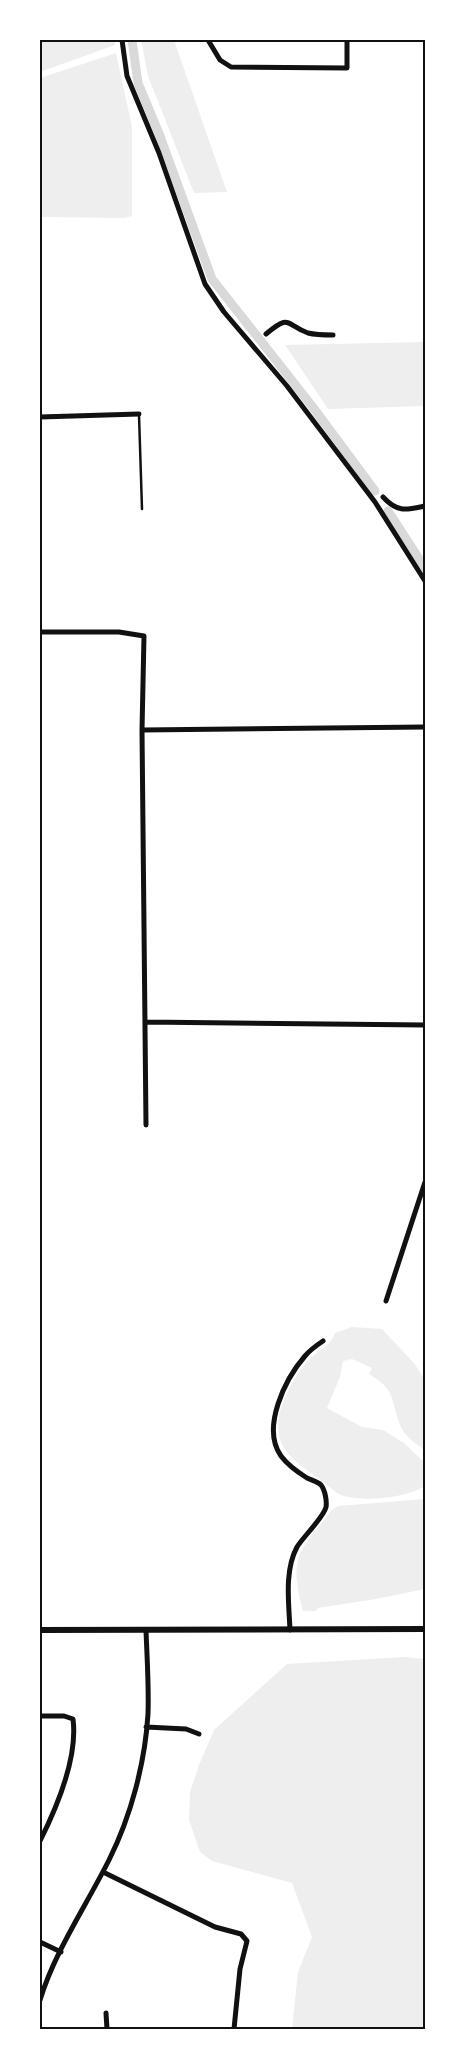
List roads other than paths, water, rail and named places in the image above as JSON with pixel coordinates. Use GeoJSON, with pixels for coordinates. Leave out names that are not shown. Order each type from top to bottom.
{"type":"FeatureCollection","features":[{"type":"Feature","properties":{"kind":"street"},"geometry":{"type":"LineString","coordinates":[[122,40],[127,76],[159,153],[205,284],[224,312],[287,386],[375,502],[425,581]]}},
{"type":"Feature","properties":{"kind":"street"},"geometry":{"type":"LineString","coordinates":[[208,40],[220,60],[231,67],[347,68],[347,40]]}},
{"type":"Feature","properties":{"kind":"street"},"geometry":{"type":"LineString","coordinates":[[266,334],[279,324],[287,322],[308,333],[332,336]]}},
{"type":"Feature","properties":{"kind":"street"},"geometry":{"type":"LineString","coordinates":[[40,416],[139,414]]}},
{"type":"Feature","properties":{"kind":"street"},"geometry":{"type":"LineString","coordinates":[[383,497],[391,506],[403,510],[425,506]]}},
{"type":"Feature","properties":{"kind":"street"},"geometry":{"type":"LineString","coordinates":[[40,632],[119,632],[144,636],[142,730],[146,1125]]}},
{"type":"Feature","properties":{"kind":"street"},"geometry":{"type":"LineString","coordinates":[[142,730],[425,727]]}},
{"type":"Feature","properties":{"kind":"street"},"geometry":{"type":"LineString","coordinates":[[145,1022],[425,1025]]}},
{"type":"Feature","properties":{"kind":"street"},"geometry":{"type":"LineString","coordinates":[[386,1301],[425,1182]]}},
{"type":"Feature","properties":{"kind":"street"},"geometry":{"type":"LineString","coordinates":[[290,1630],[288,1585],[291,1566],[297,1548],[326,1508],[325,1494],[321,1485],[306,1477],[282,1458],[274,1443],[272,1430],[277,1408],[292,1374],[306,1355],[323,1341]]}},
{"type":"Feature","properties":{"kind":"street"},"geometry":{"type":"LineString","coordinates":[[40,1630],[425,1629]]}},
{"type":"Feature","properties":{"kind":"street"},"geometry":{"type":"LineString","coordinates":[[40,2000],[61,1952],[102,1872],[132,1803],[148,1714],[146,1630]]}},
{"type":"Feature","properties":{"kind":"street"},"geometry":{"type":"LineString","coordinates":[[40,1716],[73,1718],[75,1734],[66,1777],[51,1820],[40,1841]]}},
{"type":"Feature","properties":{"kind":"street"},"geometry":{"type":"LineString","coordinates":[[146,1727],[186,1730],[199,1734]]}},
{"type":"Feature","properties":{"kind":"street"},"geometry":{"type":"LineString","coordinates":[[102,1872],[215,1927],[241,1934],[247,1941],[240,1969],[234,2029]]}},
{"type":"Feature","properties":{"kind":"street"},"geometry":{"type":"LineString","coordinates":[[40,1942],[61,1952]]}},
{"type":"Feature","properties":{"kind":"street"},"geometry":{"type":"LineString","coordinates":[[106,2013],[107,2029]]}},
{"type":"Feature","properties":{"kind":"lane"},"geometry":{"type":"LineString","coordinates":[[139,414],[142,509]]}},
{"type":"Feature","properties":{"kind":"waterway"},"geometry":{"type":"LineString","coordinates":[[132,40],[138,83],[160,136],[212,279],[312,406],[375,491]]}},
{"type":"Feature","properties":{"kind":"waterway"},"geometry":{"type":"LineString","coordinates":[[388,511],[425,568]]}}]}
